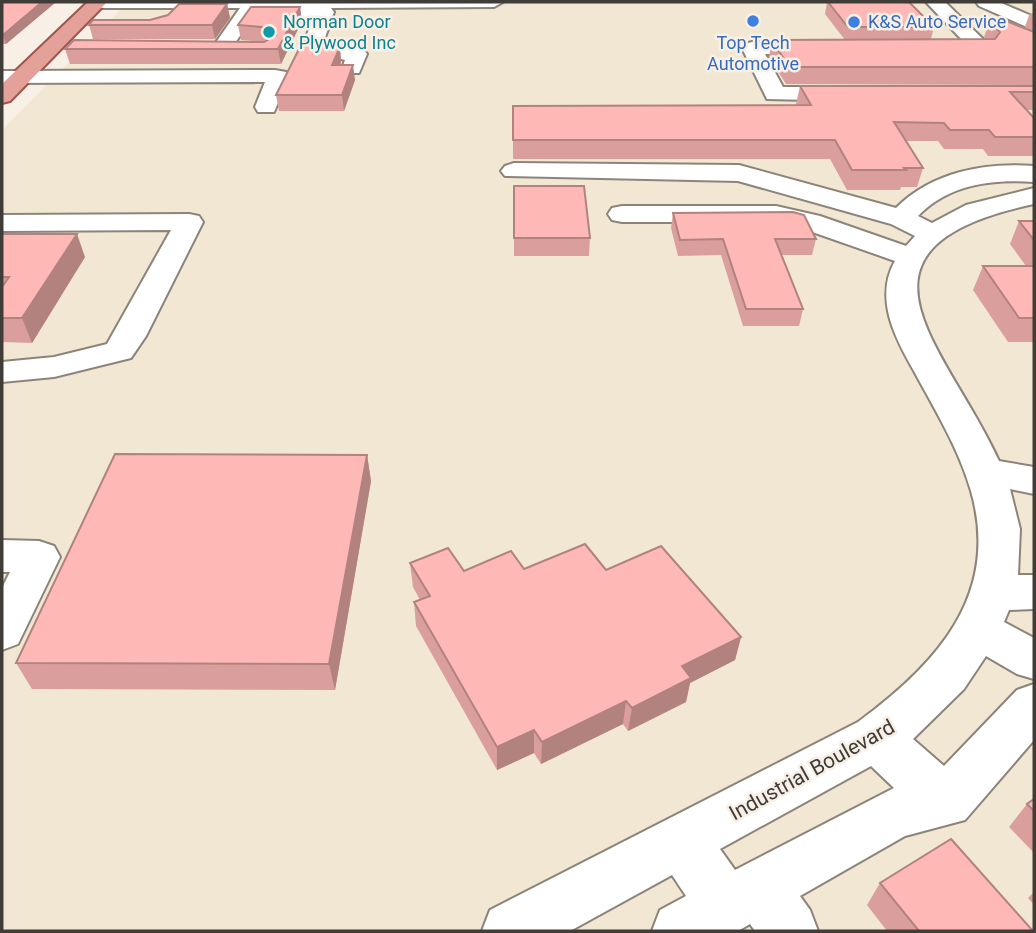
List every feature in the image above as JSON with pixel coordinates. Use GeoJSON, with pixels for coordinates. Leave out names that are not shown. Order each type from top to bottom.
{"type":"FeatureCollection","features":[{"type":"Feature","properties":{"kind":"main road"},"geometry":{"type":"LineString","coordinates":[[2,96],[13,74],[50,48],[97,2]]}},
{"type":"Feature","properties":{"kind":"street"},"geometry":{"type":"LineString","coordinates":[[97,2],[228,2],[249,7],[327,7],[494,2]]}},
{"type":"Feature","properties":{"kind":"street"},"geometry":{"type":"LineString","coordinates":[[160,19],[173,2]]}},
{"type":"Feature","properties":{"kind":"street"},"geometry":{"type":"LineString","coordinates":[[215,21],[228,2]]}},
{"type":"Feature","properties":{"kind":"street"},"geometry":{"type":"LineString","coordinates":[[935,2],[962,28],[987,35],[1008,30],[1034,43]]}},
{"type":"Feature","properties":{"kind":"street"},"geometry":{"type":"LineString","coordinates":[[985,2],[1034,24]]}},
{"type":"Feature","properties":{"kind":"street"},"geometry":{"type":"LineString","coordinates":[[244,48],[215,48],[249,7]]}},
{"type":"Feature","properties":{"kind":"street"},"geometry":{"type":"LineString","coordinates":[[327,7],[312,46],[335,53],[357,54],[352,68]]}},
{"type":"Feature","properties":{"kind":"street"},"geometry":{"type":"LineString","coordinates":[[72,27],[99,27]]}},
{"type":"Feature","properties":{"kind":"street"},"geometry":{"type":"LineString","coordinates":[[931,57],[1000,66],[987,35]]}},
{"type":"Feature","properties":{"kind":"street"},"geometry":{"type":"LineString","coordinates":[[50,48],[76,48]]}},
{"type":"Feature","properties":{"kind":"street"},"geometry":{"type":"LineString","coordinates":[[844,57],[752,48],[775,94],[869,94]]}},
{"type":"Feature","properties":{"kind":"street"},"geometry":{"type":"LineString","coordinates":[[13,74],[278,77],[266,107]]}},
{"type":"Feature","properties":{"kind":"street"},"geometry":{"type":"LineString","coordinates":[[514,171],[738,173],[915,236]]}},
{"type":"Feature","properties":{"kind":"street"},"geometry":{"type":"LineString","coordinates":[[915,236],[911,206],[941,187],[974,175],[1034,174]]}},
{"type":"Feature","properties":{"kind":"street"},"geometry":{"type":"LineString","coordinates":[[622,214],[776,214],[810,222],[915,236],[976,211],[1034,196]]}},
{"type":"Feature","properties":{"kind":"street"},"geometry":{"type":"LineString","coordinates":[[2,223],[189,222],[130,336],[118,351],[54,367],[2,372]]}},
{"type":"Feature","properties":{"kind":"street","name":"Industrial Boulevard"},"geometry":{"type":"LineString","coordinates":[[511,931],[876,738],[928,697],[1001,605],[999,530],[984,474],[922,355],[904,309],[902,283],[915,236]]}},
{"type":"Feature","properties":{"kind":"street"},"geometry":{"type":"LineString","coordinates":[[984,474],[1034,481]]}},
{"type":"Feature","properties":{"kind":"street"},"geometry":{"type":"LineString","coordinates":[[2,556],[39,556],[2,631]]}},
{"type":"Feature","properties":{"kind":"street"},"geometry":{"type":"LineString","coordinates":[[1001,605],[1034,660]]}},
{"type":"Feature","properties":{"kind":"street"},"geometry":{"type":"LineString","coordinates":[[682,842],[739,914],[895,813],[946,802],[1034,705]]}},
{"type":"Feature","properties":{"kind":"street"},"geometry":{"type":"LineString","coordinates":[[876,738],[946,802]]}},
{"type":"Feature","properties":{"kind":"shaded area"},"geometry":{"type":"Polygon","coordinates":[[[128,2],[1034,2],[1034,931],[2,931],[2,130],[128,2]]]}},
{"type":"Feature","properties":{"kind":"building"},"geometry":{"type":"Polygon","coordinates":[[[2,2],[42,2],[2,35],[2,2]]]}},
{"type":"Feature","properties":{"kind":"building"},"geometry":{"type":"Polygon","coordinates":[[[828,2],[909,2],[934,27],[848,27],[828,2]]]}},
{"type":"Feature","properties":{"kind":"building"},"geometry":{"type":"Polygon","coordinates":[[[179,4],[227,4],[212,25],[89,25],[93,20],[150,20],[168,15],[179,4]]]}},
{"type":"Feature","properties":{"kind":"building"},"geometry":{"type":"Polygon","coordinates":[[[251,7],[300,7],[278,49],[65,49],[74,40],[264,42],[276,35],[273,28],[238,25],[251,7]]]}},
{"type":"Feature","properties":{"kind":"building"},"geometry":{"type":"Polygon","coordinates":[[[990,21],[1006,21],[1034,32],[1034,67],[789,67],[772,40],[995,39],[1000,32],[990,21]]]}},
{"type":"Feature","properties":{"kind":"building"},"geometry":{"type":"Polygon","coordinates":[[[303,41],[317,41],[340,47],[332,65],[353,65],[342,95],[276,95],[303,41]]]}},
{"type":"Feature","properties":{"kind":"building"},"geometry":{"type":"Polygon","coordinates":[[[800,86],[1034,86],[1034,92],[1010,92],[1034,118],[1034,137],[995,137],[989,130],[950,130],[944,123],[894,122],[923,168],[904,168],[906,170],[852,170],[835,140],[513,140],[513,106],[811,105],[800,86]]]}},
{"type":"Feature","properties":{"kind":"building"},"geometry":{"type":"Polygon","coordinates":[[[514,186],[584,186],[590,238],[514,238],[514,186]]]}},
{"type":"Feature","properties":{"kind":"building"},"geometry":{"type":"Polygon","coordinates":[[[793,212],[804,215],[816,239],[775,239],[803,309],[746,309],[723,239],[680,240],[673,213],[793,212]]]}},
{"type":"Feature","properties":{"kind":"building"},"geometry":{"type":"Polygon","coordinates":[[[1019,221],[1034,221],[1034,240],[1019,221]]]}},
{"type":"Feature","properties":{"kind":"building"},"geometry":{"type":"Polygon","coordinates":[[[2,234],[77,234],[22,318],[2,318],[2,287],[9,277],[2,277],[2,234]]]}},
{"type":"Feature","properties":{"kind":"building"},"geometry":{"type":"Polygon","coordinates":[[[983,266],[1034,266],[1034,318],[1019,318],[983,266]]]}},
{"type":"Feature","properties":{"kind":"building"},"geometry":{"type":"Polygon","coordinates":[[[115,454],[367,455],[329,664],[16,663],[115,454]]]}},
{"type":"Feature","properties":{"kind":"building"},"geometry":{"type":"Polygon","coordinates":[[[585,544],[606,570],[661,546],[741,637],[682,666],[691,678],[632,708],[626,701],[542,742],[534,730],[497,747],[414,602],[430,596],[410,563],[448,548],[464,571],[511,551],[524,569],[585,544]]]}},
{"type":"Feature","properties":{"kind":"building"},"geometry":{"type":"Polygon","coordinates":[[[1034,799],[1034,811],[1027,804],[1034,799]]]}},
{"type":"Feature","properties":{"kind":"building"},"geometry":{"type":"Polygon","coordinates":[[[951,839],[1033,931],[919,931],[880,883],[951,839]]]}},
{"type":"Feature","properties":{"kind":"place","name":"Top Tech Automotive"},"geometry":{"type":"Point","coordinates":[753,21]}},
{"type":"Feature","properties":{"kind":"place","name":"K&S Auto Service"},"geometry":{"type":"Point","coordinates":[854,22]}},
{"type":"Feature","properties":{"kind":"place","name":"Norman Door & Plywood Inc"},"geometry":{"type":"Point","coordinates":[269,32]}}]}
